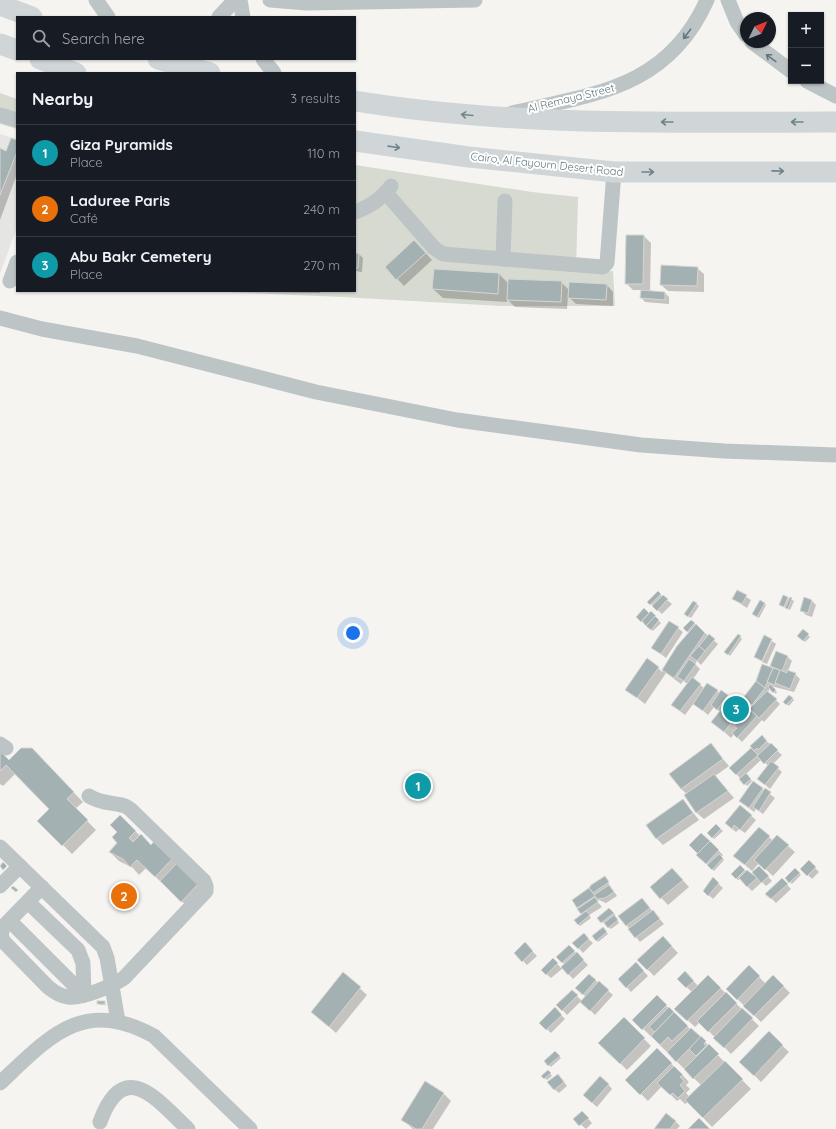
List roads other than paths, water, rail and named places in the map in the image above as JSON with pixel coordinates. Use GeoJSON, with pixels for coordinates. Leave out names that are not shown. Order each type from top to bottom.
{"type":"FeatureCollection","features":[{"type":"Feature","properties":{"kind":"highway"},"geometry":{"type":"LineString","coordinates":[[0,5],[29,16]]}},
{"type":"Feature","properties":{"kind":"highway"},"geometry":{"type":"LineString","coordinates":[[0,44],[16,50]]}},
{"type":"Feature","properties":{"kind":"highway"},"geometry":{"type":"LineString","coordinates":[[43,60],[73,72]]}},
{"type":"Feature","properties":{"kind":"highway"},"geometry":{"type":"LineString","coordinates":[[162,60],[206,72]]}},
{"type":"Feature","properties":{"kind":"highway"},"geometry":{"type":"LineString","coordinates":[[356,102],[413,110],[562,121],[836,122]]}},
{"type":"Feature","properties":{"kind":"highway","name":"Cairo, Al Fayoum Desert Road"},"geometry":{"type":"LineString","coordinates":[[356,141],[557,167],[614,172],[836,172]]}},
{"type":"Feature","properties":{"kind":"street"},"geometry":{"type":"LineString","coordinates":[[96,0],[107,16]]}},
{"type":"Feature","properties":{"kind":"street"},"geometry":{"type":"LineString","coordinates":[[220,16],[235,0]]}},
{"type":"Feature","properties":{"kind":"street"},"geometry":{"type":"LineString","coordinates":[[240,0],[243,16]]}},
{"type":"Feature","properties":{"kind":"street"},"geometry":{"type":"LineString","coordinates":[[270,0],[307,3],[476,0]]}},
{"type":"Feature","properties":{"kind":"street","name":"Al Remaya Street"},"geometry":{"type":"LineString","coordinates":[[494,117],[606,91],[633,80],[658,64],[679,44],[697,20],[707,0]]}},
{"type":"Feature","properties":{"kind":"street"},"geometry":{"type":"LineString","coordinates":[[728,0],[740,26]]}},
{"type":"Feature","properties":{"kind":"street"},"geometry":{"type":"LineString","coordinates":[[760,48],[788,69]]}},
{"type":"Feature","properties":{"kind":"street"},"geometry":{"type":"LineString","coordinates":[[264,60],[273,72]]}},
{"type":"Feature","properties":{"kind":"street"},"geometry":{"type":"LineString","coordinates":[[813,84],[836,96]]}},
{"type":"Feature","properties":{"kind":"street"},"geometry":{"type":"LineString","coordinates":[[0,115],[16,120]]}},
{"type":"Feature","properties":{"kind":"street"},"geometry":{"type":"LineString","coordinates":[[356,212],[370,206],[389,190],[438,251],[453,256],[602,267],[606,265],[614,172]]}},
{"type":"Feature","properties":{"kind":"street"},"geometry":{"type":"LineString","coordinates":[[503,259],[505,201]]}},
{"type":"Feature","properties":{"kind":"street"},"geometry":{"type":"LineString","coordinates":[[9,281],[16,264]]}},
{"type":"Feature","properties":{"kind":"street"},"geometry":{"type":"LineString","coordinates":[[0,318],[42,329],[137,346],[316,392],[457,420],[641,445],[724,451],[836,456]]}},
{"type":"Feature","properties":{"kind":"street"},"geometry":{"type":"LineString","coordinates":[[42,887],[2,930],[2,939],[48,987],[57,994],[67,997],[84,995],[111,985],[124,978],[204,893],[206,886],[204,881],[130,809],[123,805],[100,802],[89,796]]}},
{"type":"Feature","properties":{"kind":"street"},"geometry":{"type":"LineString","coordinates":[[0,847],[99,942],[107,958],[118,1021]]}},
{"type":"Feature","properties":{"kind":"street"},"geometry":{"type":"LineString","coordinates":[[0,886],[20,866]]}},
{"type":"Feature","properties":{"kind":"street"},"geometry":{"type":"LineString","coordinates":[[28,902],[78,950],[83,963],[84,995]]}},
{"type":"Feature","properties":{"kind":"street"},"geometry":{"type":"LineString","coordinates":[[10,921],[84,995]]}},
{"type":"Feature","properties":{"kind":"street"},"geometry":{"type":"LineString","coordinates":[[0,1083],[52,1036],[67,1027],[83,1022],[100,1020],[118,1021],[136,1026],[154,1036],[250,1129]]}},
{"type":"Feature","properties":{"kind":"street"},"geometry":{"type":"LineString","coordinates":[[100,1122],[106,1104],[114,1095],[125,1090],[137,1089],[154,1096],[188,1129]]}},
{"type":"Feature","properties":{"kind":"place","name":"Abu Bakr Cemetery"},"geometry":{"type":"Point","coordinates":[736,709]}},
{"type":"Feature","properties":{"kind":"place","name":"Giza Pyramids"},"geometry":{"type":"Point","coordinates":[418,786]}},
{"type":"Feature","properties":{"kind":"place","name":"Laduree Paris"},"geometry":{"type":"Point","coordinates":[124,896]}}]}
